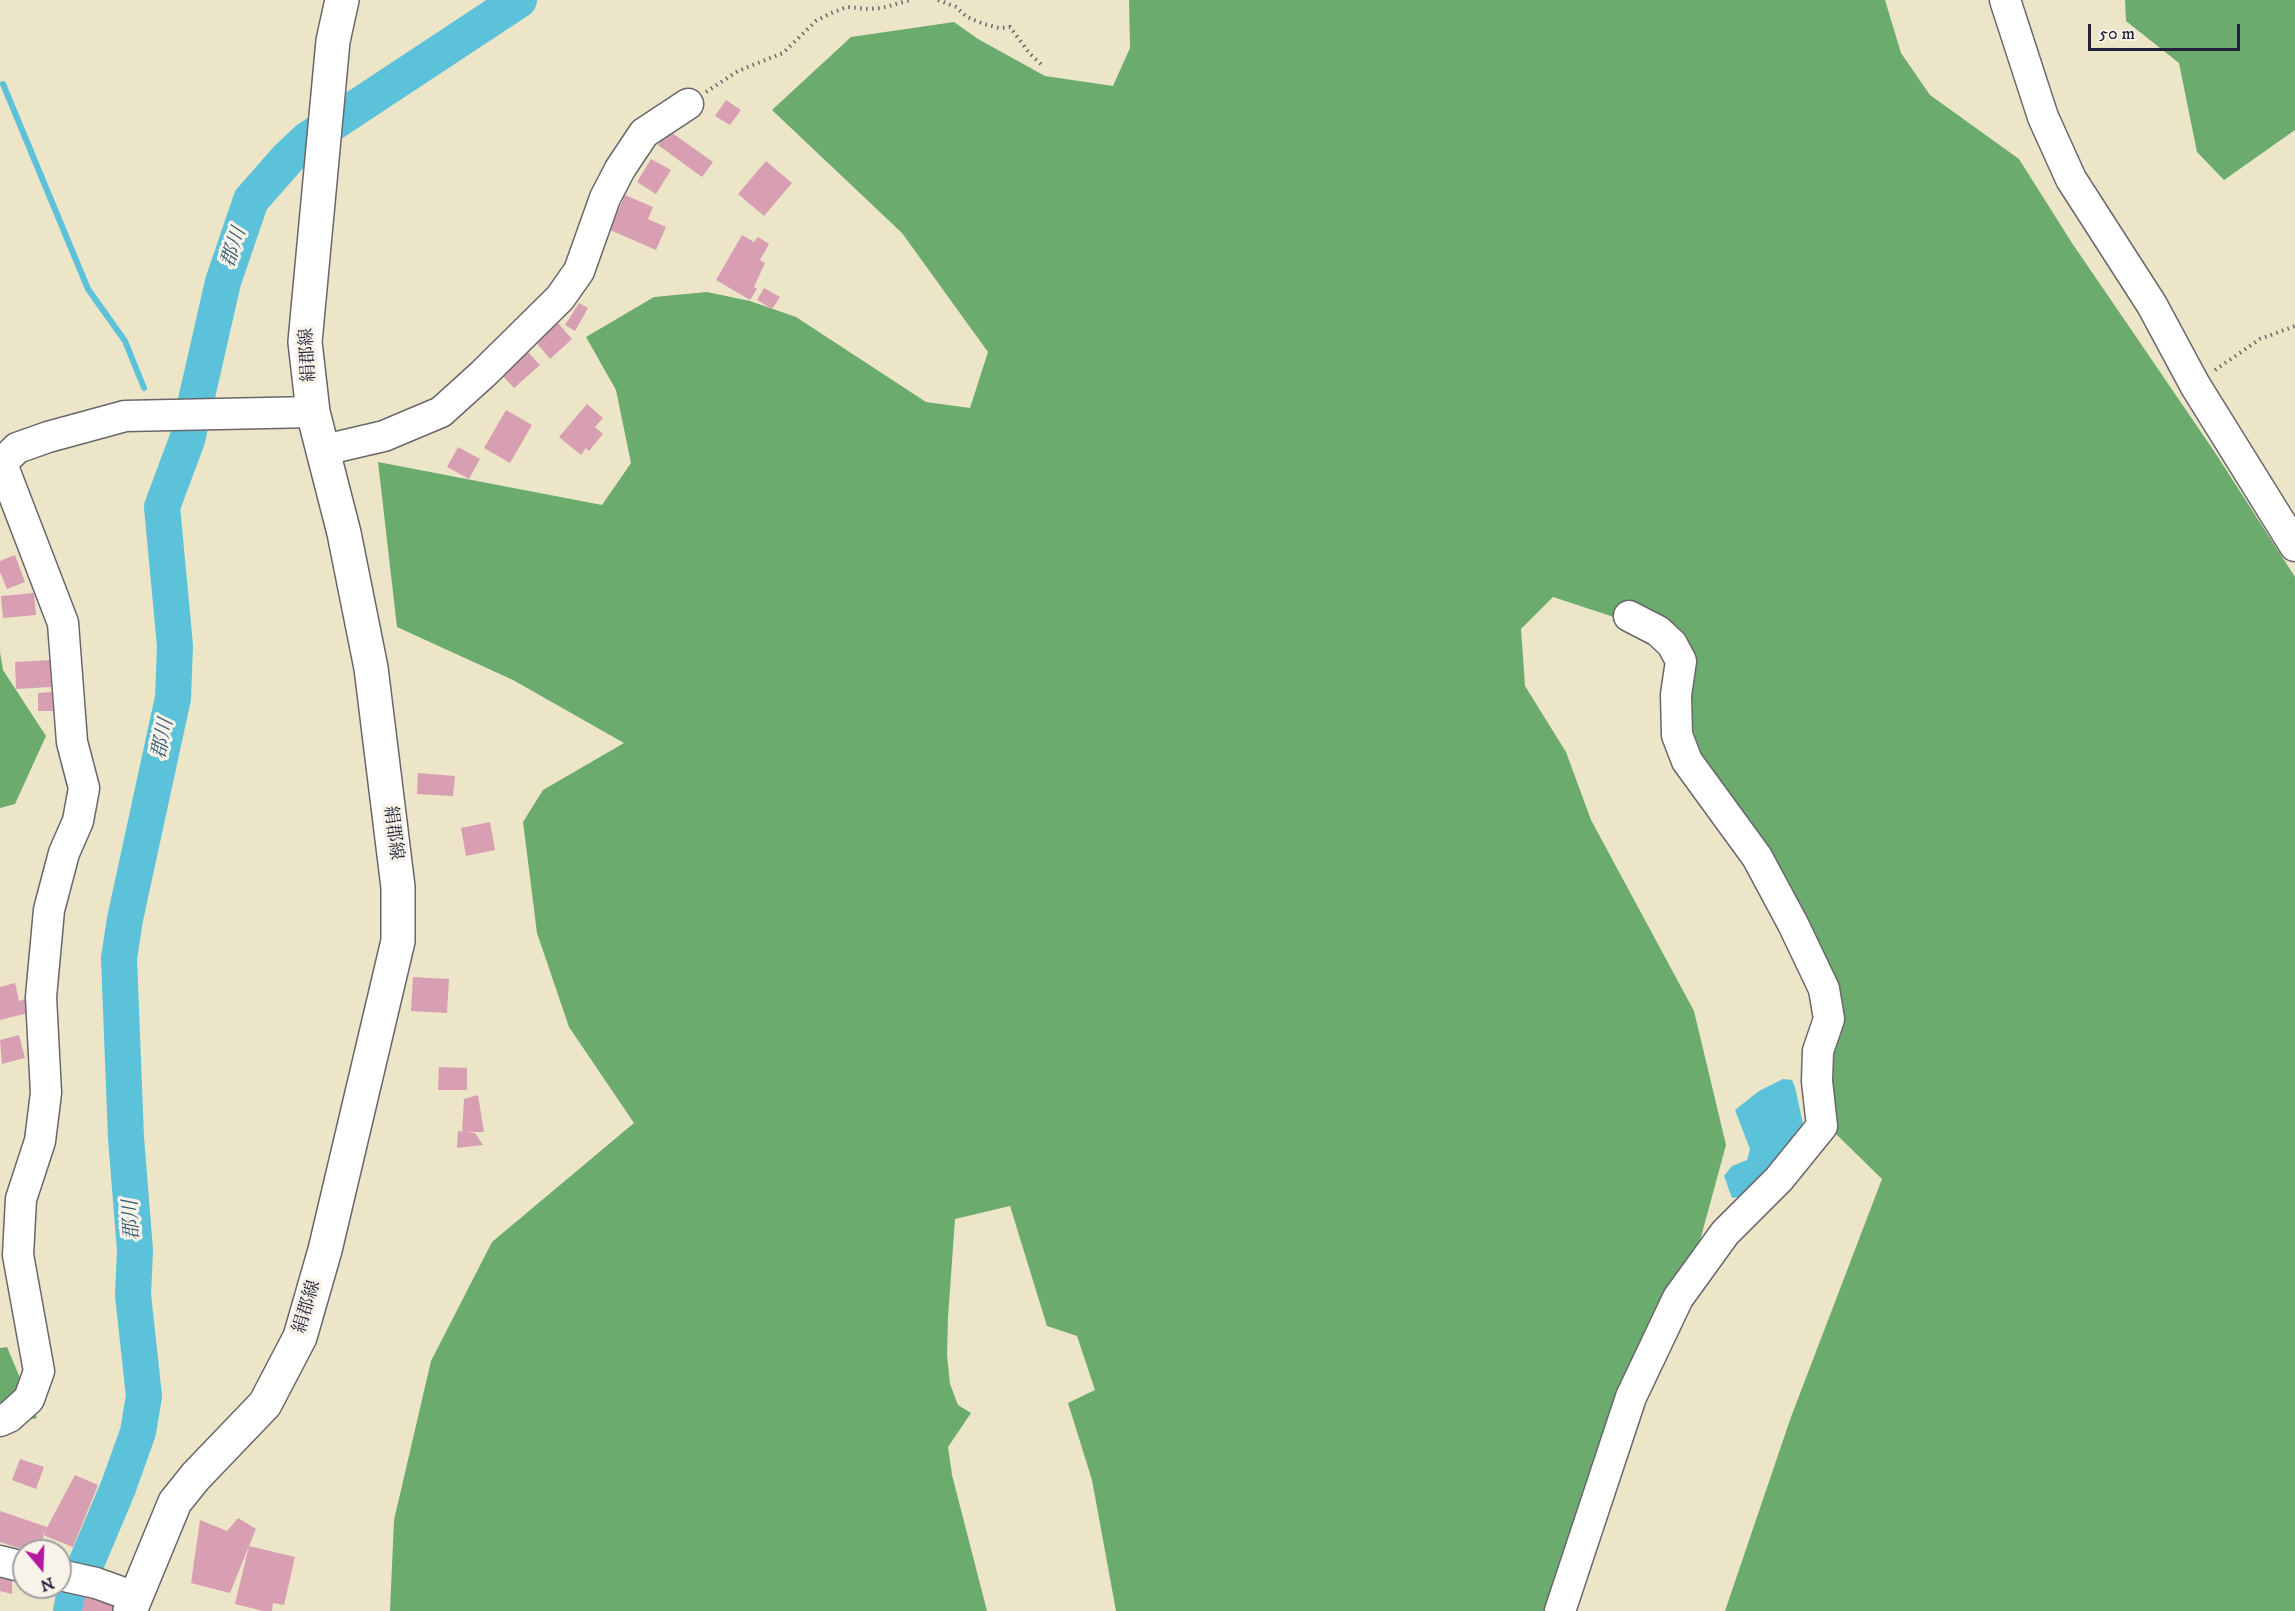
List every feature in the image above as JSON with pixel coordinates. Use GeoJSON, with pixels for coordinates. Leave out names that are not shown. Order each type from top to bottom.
{"type":"FeatureCollection","features":[{"type":"Feature","properties":{"kind":"main road","name":"絹郡線"},"geometry":{"type":"LineString","coordinates":[[133,1604],[175,1502],[196,1476],[266,1404],[300,1336],[325,1250],[398,940],[398,887],[371,668],[344,533],[313,412],[305,342],[333,41],[342,0]]}},
{"type":"Feature","properties":{"kind":"street"},"geometry":{"type":"LineString","coordinates":[[2005,0],[2043,117],[2071,179],[2152,305],[2196,385],[2295,546]]}},
{"type":"Feature","properties":{"kind":"street"},"geometry":{"type":"LineString","coordinates":[[324,450],[384,436],[441,412],[483,374],[560,298],[579,271],[605,198],[620,169],[644,133],[688,104]]}},
{"type":"Feature","properties":{"kind":"street"},"geometry":{"type":"LineString","coordinates":[[3,1424],[30,1399],[39,1371],[18,1255],[21,1199],[40,1141],[46,1093],[41,997],[50,910],[64,853],[78,821],[84,788],[72,742],[63,623],[2,460],[17,448],[48,437],[125,417],[313,412]]}},
{"type":"Feature","properties":{"kind":"street"},"geometry":{"type":"LineString","coordinates":[[1560,1611],[1631,1397],[1678,1298],[1725,1233],[1779,1179],[1822,1126],[1817,1081],[1818,1051],[1829,1019],[1824,989],[1794,924],[1756,857],[1688,761],[1677,735],[1676,695],[1681,661],[1672,644],[1658,631],[1629,616]]}},
{"type":"Feature","properties":{"kind":"street"},"geometry":{"type":"LineString","coordinates":[[75,1579],[133,1604]]}},
{"type":"Feature","properties":{"kind":"path"},"geometry":{"type":"LineString","coordinates":[[688,104],[738,71],[783,53],[816,21],[831,13],[848,7],[882,8],[910,0]]}},
{"type":"Feature","properties":{"kind":"path"},"geometry":{"type":"LineString","coordinates":[[938,0],[984,24],[999,28],[1010,27],[1029,54],[1041,63]]}},
{"type":"Feature","properties":{"kind":"path"},"geometry":{"type":"LineString","coordinates":[[2196,385],[2224,362],[2260,339],[2295,326]]}},
{"type":"Feature","properties":{"kind":"green space"},"geometry":{"type":"Polygon","coordinates":[[[1129,0],[1885,0],[1901,53],[1930,95],[2019,159],[2072,243],[2214,451],[2295,577],[2295,1611],[1725,1611],[1791,1417],[1882,1179],[1836,1134],[1826,1072],[1839,1020],[1709,774],[1689,720],[1691,655],[1623,620],[1553,597],[1521,629],[1525,686],[1566,752],[1591,820],[1694,1011],[1726,1145],[1701,1237],[1602,1436],[1563,1611],[1116,1611],[1092,1480],[1068,1403],[1095,1390],[1077,1336],[1047,1326],[1010,1206],[955,1219],[948,1317],[947,1355],[950,1384],[958,1405],[971,1413],[948,1447],[952,1475],[987,1611],[390,1611],[394,1520],[431,1361],[492,1242],[634,1123],[569,1027],[537,933],[523,822],[543,790],[624,743],[513,680],[397,627],[378,462],[602,505],[631,463],[616,390],[586,337],[654,297],[707,292],[750,301],[796,317],[926,402],[970,408],[988,352],[902,233],[772,110],[851,37],[954,22],[978,39],[1045,76],[1113,86],[1130,48],[1129,0]]]}},
{"type":"Feature","properties":{"kind":"green space"},"geometry":{"type":"Polygon","coordinates":[[[2125,0],[2295,0],[2295,130],[2224,180],[2197,152],[2179,63],[2126,21],[2125,0]]]}},
{"type":"Feature","properties":{"kind":"green space"},"geometry":{"type":"Polygon","coordinates":[[[0,652],[3,670],[46,736],[15,804],[0,808],[0,652]]]}},
{"type":"Feature","properties":{"kind":"green space"},"geometry":{"type":"Polygon","coordinates":[[[7,1347],[37,1418],[0,1425],[0,1348],[7,1347]]]}},
{"type":"Feature","properties":{"kind":"water"},"geometry":{"type":"Polygon","coordinates":[[[1783,1079],[1792,1080],[1795,1087],[1803,1124],[1800,1131],[1742,1196],[1732,1198],[1724,1176],[1732,1166],[1747,1160],[1750,1149],[1735,1110],[1759,1091],[1783,1079]]]}},
{"type":"Feature","properties":{"kind":"building"},"geometry":{"type":"Polygon","coordinates":[[[726,100],[741,110],[730,125],[715,116],[726,100]]]}},
{"type":"Feature","properties":{"kind":"building"},"geometry":{"type":"Polygon","coordinates":[[[668,130],[713,162],[702,177],[658,145],[668,130]]]}},
{"type":"Feature","properties":{"kind":"building"},"geometry":{"type":"Polygon","coordinates":[[[651,159],[671,170],[656,194],[637,182],[651,159]]]}},
{"type":"Feature","properties":{"kind":"building"},"geometry":{"type":"Polygon","coordinates":[[[766,161],[792,183],[764,216],[738,194],[766,161]]]}},
{"type":"Feature","properties":{"kind":"building"},"geometry":{"type":"Polygon","coordinates":[[[625,195],[653,207],[648,219],[666,227],[656,250],[610,230],[625,195]]]}},
{"type":"Feature","properties":{"kind":"building"},"geometry":{"type":"Polygon","coordinates":[[[742,235],[754,242],[758,237],[769,244],[760,260],[765,263],[754,287],[757,289],[750,300],[716,280],[742,235]]]}},
{"type":"Feature","properties":{"kind":"building"},"geometry":{"type":"Polygon","coordinates":[[[764,288],[780,297],[772,309],[757,300],[764,288]]]}},
{"type":"Feature","properties":{"kind":"building"},"geometry":{"type":"Polygon","coordinates":[[[579,303],[588,308],[575,331],[565,325],[579,303]]]}},
{"type":"Feature","properties":{"kind":"building"},"geometry":{"type":"Polygon","coordinates":[[[557,322],[572,339],[550,359],[535,341],[557,322]]]}},
{"type":"Feature","properties":{"kind":"building"},"geometry":{"type":"Polygon","coordinates":[[[525,349],[540,365],[514,388],[499,372],[525,349]]]}},
{"type":"Feature","properties":{"kind":"building"},"geometry":{"type":"Polygon","coordinates":[[[587,404],[603,418],[595,427],[603,434],[589,451],[586,448],[581,455],[559,437],[587,404]]]}},
{"type":"Feature","properties":{"kind":"building"},"geometry":{"type":"Polygon","coordinates":[[[506,410],[532,425],[510,463],[484,448],[506,410]]]}},
{"type":"Feature","properties":{"kind":"building"},"geometry":{"type":"Polygon","coordinates":[[[458,447],[480,459],[469,479],[447,467],[458,447]]]}},
{"type":"Feature","properties":{"kind":"building"},"geometry":{"type":"Polygon","coordinates":[[[15,555],[25,582],[7,589],[0,572],[0,561],[15,555]]]}},
{"type":"Feature","properties":{"kind":"building"},"geometry":{"type":"Polygon","coordinates":[[[34,593],[36,615],[3,618],[1,596],[34,593]]]}},
{"type":"Feature","properties":{"kind":"building"},"geometry":{"type":"Polygon","coordinates":[[[50,660],[51,687],[16,689],[15,662],[50,660]]]}},
{"type":"Feature","properties":{"kind":"building"},"geometry":{"type":"Polygon","coordinates":[[[52,692],[53,711],[38,711],[38,693],[52,692]]]}},
{"type":"Feature","properties":{"kind":"building"},"geometry":{"type":"Polygon","coordinates":[[[418,773],[455,776],[453,796],[417,794],[418,773]]]}},
{"type":"Feature","properties":{"kind":"building"},"geometry":{"type":"Polygon","coordinates":[[[490,822],[495,850],[466,856],[461,828],[490,822]]]}},
{"type":"Feature","properties":{"kind":"building"},"geometry":{"type":"Polygon","coordinates":[[[413,977],[449,979],[447,1013],[411,1011],[413,977]]]}},
{"type":"Feature","properties":{"kind":"building"},"geometry":{"type":"Polygon","coordinates":[[[15,983],[19,1001],[25,999],[28,1013],[0,1020],[0,987],[15,983]]]}},
{"type":"Feature","properties":{"kind":"building"},"geometry":{"type":"Polygon","coordinates":[[[19,1035],[25,1058],[2,1064],[0,1040],[19,1035]]]}},
{"type":"Feature","properties":{"kind":"building"},"geometry":{"type":"Polygon","coordinates":[[[439,1067],[467,1068],[467,1090],[438,1090],[439,1067]]]}},
{"type":"Feature","properties":{"kind":"building"},"geometry":{"type":"Polygon","coordinates":[[[478,1095],[484,1132],[462,1132],[464,1099],[478,1095]]]}},
{"type":"Feature","properties":{"kind":"building"},"geometry":{"type":"Polygon","coordinates":[[[458,1131],[475,1133],[483,1145],[457,1148],[458,1131]]]}},
{"type":"Feature","properties":{"kind":"building"},"geometry":{"type":"Polygon","coordinates":[[[20,1459],[44,1467],[36,1489],[12,1480],[20,1459]]]}},
{"type":"Feature","properties":{"kind":"building"},"geometry":{"type":"Polygon","coordinates":[[[75,1475],[98,1485],[73,1547],[72,1539],[53,1539],[43,1535],[75,1475]]]}},
{"type":"Feature","properties":{"kind":"building"},"geometry":{"type":"Polygon","coordinates":[[[0,1511],[47,1527],[42,1539],[12,1539],[12,1546],[0,1542],[0,1511]]]}},
{"type":"Feature","properties":{"kind":"building"},"geometry":{"type":"Polygon","coordinates":[[[238,1518],[256,1529],[230,1593],[191,1583],[200,1520],[227,1531],[238,1518]]]}},
{"type":"Feature","properties":{"kind":"building"},"geometry":{"type":"Polygon","coordinates":[[[249,1546],[295,1557],[284,1605],[273,1603],[272,1611],[235,1604],[249,1546]]]}},
{"type":"Feature","properties":{"kind":"building"},"geometry":{"type":"Polygon","coordinates":[[[0,1569],[12,1573],[12,1594],[0,1591],[0,1569]]]}},
{"type":"Feature","properties":{"kind":"building"},"geometry":{"type":"Polygon","coordinates":[[[87,1588],[122,1599],[118,1611],[82,1611],[87,1588]]]}},
{"type":"Feature","properties":{"kind":"waterway","name":"郡川"},"geometry":{"type":"LineString","coordinates":[[71,1611],[75,1590],[118,1488],[138,1432],[144,1396],[133,1295],[135,1250],[126,1138],[119,958],[125,919],[173,698],[175,646],[162,507],[187,440],[223,282],[251,200],[288,158],[307,140],[519,0]]}},
{"type":"Feature","properties":{"kind":"waterway"},"geometry":{"type":"LineString","coordinates":[[3,84],[88,289],[125,341],[144,388]]}},
{"type":"Feature","properties":{"kind":"waterway","name":"郡川"},"geometry":{"type":"LineString","coordinates":[[171,466],[174,472]]}}]}
